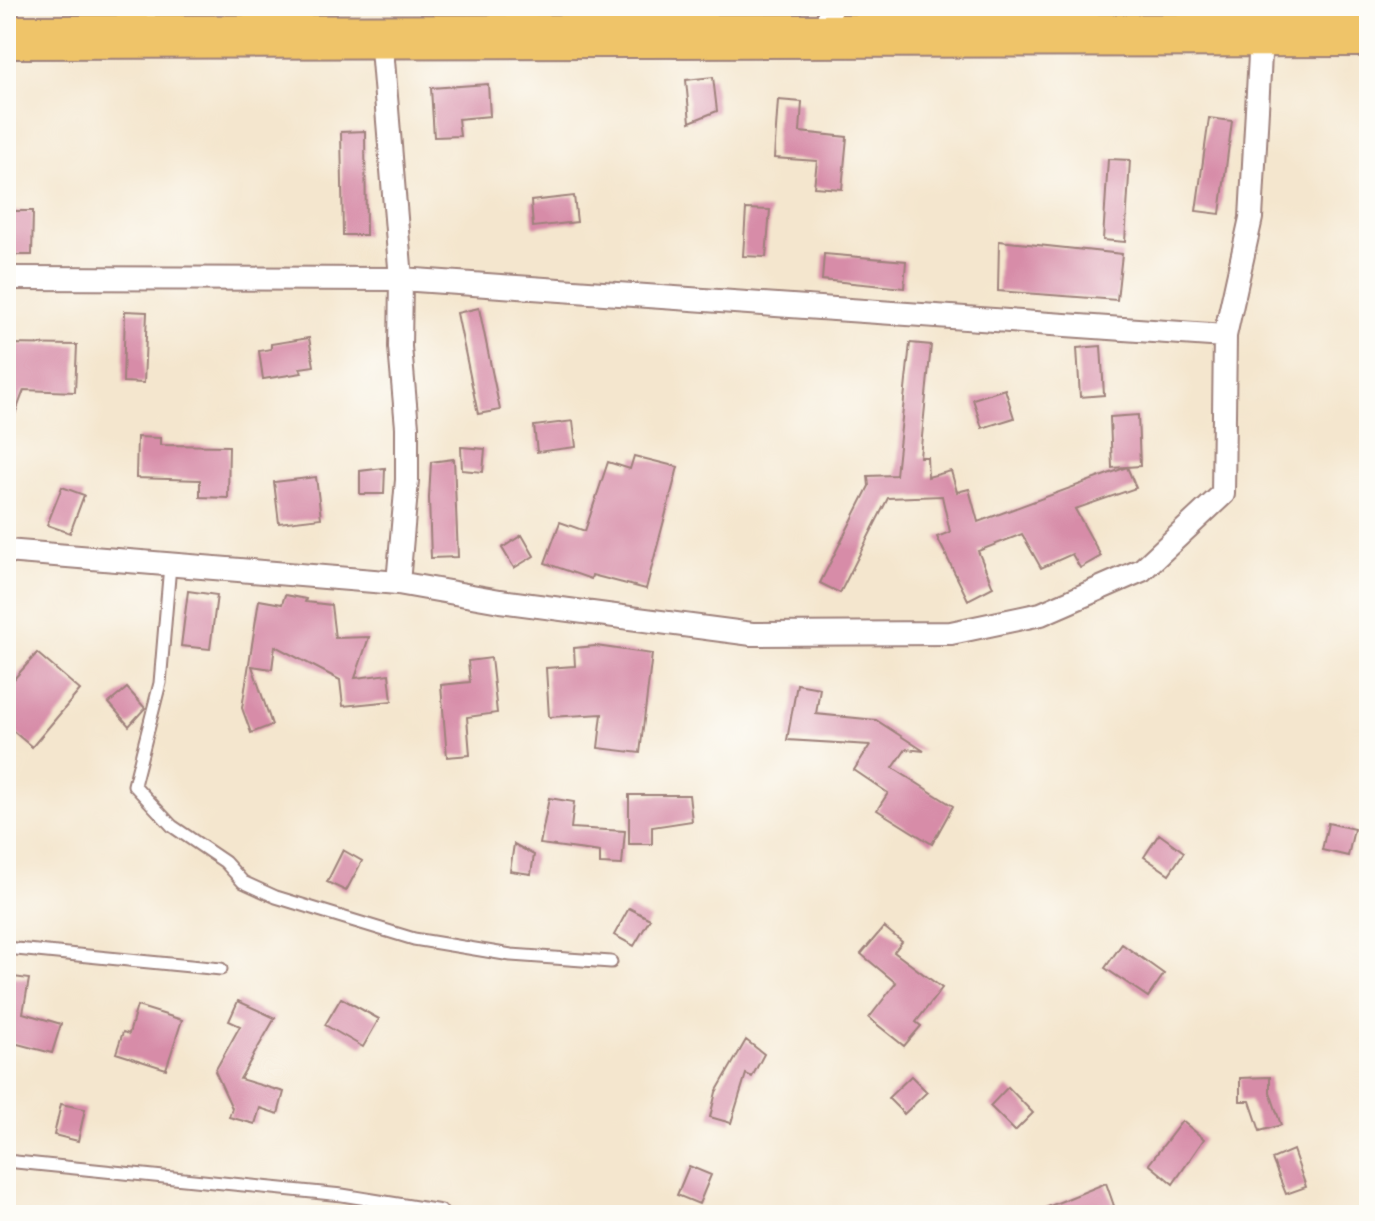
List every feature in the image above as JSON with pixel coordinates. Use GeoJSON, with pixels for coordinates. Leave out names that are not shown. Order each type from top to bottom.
{"type":"FeatureCollection","features":[{"type":"Feature","properties":{"kind":"highway"},"geometry":{"type":"LineString","coordinates":[[6,37],[144,21],[381,36],[829,20],[1259,22],[1369,35]]}},
{"type":"Feature","properties":{"kind":"street"},"geometry":{"type":"LineString","coordinates":[[6,551],[398,583],[500,601],[752,634],[951,633],[1041,614],[1142,570],[1223,494],[1225,336],[1251,218],[1259,22]]}},
{"type":"Feature","properties":{"kind":"street"},"geometry":{"type":"LineString","coordinates":[[381,36],[401,279],[400,347],[407,427],[407,480],[398,583]]}},
{"type":"Feature","properties":{"kind":"street"},"geometry":{"type":"LineString","coordinates":[[6,278],[401,279],[1225,336]]}},
{"type":"Feature","properties":{"kind":"lane"},"geometry":{"type":"LineString","coordinates":[[170,565],[160,683],[134,785],[172,826],[225,862],[243,882],[276,897],[348,921],[414,939],[511,955],[611,962]]}},
{"type":"Feature","properties":{"kind":"lane"},"geometry":{"type":"LineString","coordinates":[[6,948],[221,969]]}},
{"type":"Feature","properties":{"kind":"lane"},"geometry":{"type":"LineString","coordinates":[[6,1161],[342,1195],[441,1211]]}},
{"type":"Feature","properties":{"kind":"building"},"geometry":{"type":"Polygon","coordinates":[[[713,77],[717,111],[690,122],[686,80],[713,77]]]}},
{"type":"Feature","properties":{"kind":"building"},"geometry":{"type":"Polygon","coordinates":[[[488,84],[490,116],[458,119],[460,136],[434,137],[431,88],[488,84]]]}},
{"type":"Feature","properties":{"kind":"building"},"geometry":{"type":"Polygon","coordinates":[[[778,100],[802,102],[800,132],[847,137],[842,189],[814,187],[817,161],[774,158],[778,100]]]}},
{"type":"Feature","properties":{"kind":"building"},"geometry":{"type":"Polygon","coordinates":[[[1209,118],[1232,121],[1220,214],[1196,211],[1209,118]]]}},
{"type":"Feature","properties":{"kind":"building"},"geometry":{"type":"Polygon","coordinates":[[[365,131],[366,235],[343,235],[341,132],[365,131]]]}},
{"type":"Feature","properties":{"kind":"building"},"geometry":{"type":"Polygon","coordinates":[[[1108,159],[1130,160],[1125,242],[1103,240],[1108,159]]]}},
{"type":"Feature","properties":{"kind":"building"},"geometry":{"type":"Polygon","coordinates":[[[574,196],[577,222],[533,227],[531,201],[574,196]]]}},
{"type":"Feature","properties":{"kind":"building"},"geometry":{"type":"Polygon","coordinates":[[[746,209],[770,210],[766,257],[743,256],[746,209]]]}},
{"type":"Feature","properties":{"kind":"building"},"geometry":{"type":"Polygon","coordinates":[[[8,211],[33,211],[32,255],[7,255],[8,211]]]}},
{"type":"Feature","properties":{"kind":"building"},"geometry":{"type":"Polygon","coordinates":[[[999,241],[1122,254],[1117,300],[998,291],[999,241]]]}},
{"type":"Feature","properties":{"kind":"building"},"geometry":{"type":"Polygon","coordinates":[[[824,254],[906,261],[904,288],[822,280],[824,254]]]}},
{"type":"Feature","properties":{"kind":"building"},"geometry":{"type":"Polygon","coordinates":[[[479,308],[500,410],[478,414],[457,313],[479,308]]]}},
{"type":"Feature","properties":{"kind":"building"},"geometry":{"type":"Polygon","coordinates":[[[125,311],[147,312],[144,383],[123,382],[125,311]]]}},
{"type":"Feature","properties":{"kind":"building"},"geometry":{"type":"Polygon","coordinates":[[[309,338],[314,366],[300,368],[302,373],[263,379],[259,351],[271,349],[271,344],[309,338]]]}},
{"type":"Feature","properties":{"kind":"building"},"geometry":{"type":"Polygon","coordinates":[[[910,343],[931,345],[920,457],[927,457],[928,477],[951,471],[957,492],[969,489],[978,522],[1127,467],[1136,488],[1075,509],[1101,556],[1080,568],[1072,554],[1041,568],[1022,534],[978,551],[993,587],[968,600],[937,537],[950,532],[942,496],[888,498],[840,593],[820,583],[869,486],[868,476],[896,475],[910,343]]]}},
{"type":"Feature","properties":{"kind":"building"},"geometry":{"type":"Polygon","coordinates":[[[6,344],[77,345],[75,392],[24,390],[8,433],[6,344]]]}},
{"type":"Feature","properties":{"kind":"building"},"geometry":{"type":"Polygon","coordinates":[[[1101,346],[1104,395],[1080,397],[1077,348],[1101,346]]]}},
{"type":"Feature","properties":{"kind":"building"},"geometry":{"type":"Polygon","coordinates":[[[1005,389],[1014,418],[982,428],[973,399],[1005,389]]]}},
{"type":"Feature","properties":{"kind":"building"},"geometry":{"type":"Polygon","coordinates":[[[1138,415],[1140,466],[1112,468],[1110,417],[1138,415]]]}},
{"type":"Feature","properties":{"kind":"building"},"geometry":{"type":"Polygon","coordinates":[[[573,421],[576,447],[537,452],[534,426],[573,421]]]}},
{"type":"Feature","properties":{"kind":"building"},"geometry":{"type":"Polygon","coordinates":[[[137,437],[160,438],[160,445],[229,446],[228,498],[200,497],[200,480],[136,478],[137,437]]]}},
{"type":"Feature","properties":{"kind":"building"},"geometry":{"type":"Polygon","coordinates":[[[461,447],[485,449],[483,472],[462,470],[461,447]]]}},
{"type":"Feature","properties":{"kind":"building"},"geometry":{"type":"Polygon","coordinates":[[[634,456],[678,467],[646,589],[592,575],[591,579],[545,563],[560,522],[585,531],[608,462],[630,469],[634,456]]]}},
{"type":"Feature","properties":{"kind":"building"},"geometry":{"type":"Polygon","coordinates":[[[454,459],[458,557],[431,558],[431,462],[454,459]]]}},
{"type":"Feature","properties":{"kind":"building"},"geometry":{"type":"Polygon","coordinates":[[[385,468],[384,494],[360,494],[360,471],[385,468]]]}},
{"type":"Feature","properties":{"kind":"building"},"geometry":{"type":"Polygon","coordinates":[[[316,477],[321,518],[279,523],[274,482],[316,477]]]}},
{"type":"Feature","properties":{"kind":"building"},"geometry":{"type":"Polygon","coordinates":[[[62,487],[84,495],[70,533],[47,525],[62,487]]]}},
{"type":"Feature","properties":{"kind":"building"},"geometry":{"type":"Polygon","coordinates":[[[522,535],[534,556],[514,568],[502,548],[522,535]]]}},
{"type":"Feature","properties":{"kind":"building"},"geometry":{"type":"Polygon","coordinates":[[[188,591],[217,595],[210,649],[181,646],[188,591]]]}},
{"type":"Feature","properties":{"kind":"building"},"geometry":{"type":"Polygon","coordinates":[[[285,595],[306,599],[305,602],[331,605],[335,638],[369,637],[355,678],[389,674],[392,701],[343,706],[340,680],[275,646],[272,669],[252,666],[272,725],[251,733],[242,708],[259,600],[282,604],[285,595]]]}},
{"type":"Feature","properties":{"kind":"building"},"geometry":{"type":"Polygon","coordinates":[[[596,646],[652,654],[640,753],[598,748],[602,714],[549,717],[546,668],[575,666],[574,648],[596,646]]]}},
{"type":"Feature","properties":{"kind":"building"},"geometry":{"type":"Polygon","coordinates":[[[37,653],[80,690],[32,747],[6,725],[6,688],[37,653]]]}},
{"type":"Feature","properties":{"kind":"building"},"geometry":{"type":"Polygon","coordinates":[[[491,658],[497,713],[467,717],[470,755],[447,757],[441,685],[470,682],[468,661],[491,658]]]}},
{"type":"Feature","properties":{"kind":"building"},"geometry":{"type":"Polygon","coordinates":[[[797,684],[820,688],[816,714],[876,720],[924,751],[906,749],[893,768],[953,806],[932,844],[877,810],[888,793],[854,770],[870,745],[787,740],[797,684]]]}},
{"type":"Feature","properties":{"kind":"building"},"geometry":{"type":"Polygon","coordinates":[[[127,688],[145,708],[129,726],[109,703],[127,688]]]}},
{"type":"Feature","properties":{"kind":"building"},"geometry":{"type":"Polygon","coordinates":[[[629,795],[689,795],[692,821],[652,827],[652,844],[629,844],[629,795]]]}},
{"type":"Feature","properties":{"kind":"building"},"geometry":{"type":"Polygon","coordinates":[[[549,798],[574,802],[571,828],[625,831],[622,865],[600,864],[600,852],[540,844],[549,798]]]}},
{"type":"Feature","properties":{"kind":"building"},"geometry":{"type":"Polygon","coordinates":[[[1328,823],[1354,829],[1348,856],[1322,850],[1328,823]]]}},
{"type":"Feature","properties":{"kind":"building"},"geometry":{"type":"Polygon","coordinates":[[[1159,834],[1184,852],[1169,874],[1144,857],[1159,834]]]}},
{"type":"Feature","properties":{"kind":"building"},"geometry":{"type":"Polygon","coordinates":[[[514,844],[534,855],[531,874],[510,871],[514,844]]]}},
{"type":"Feature","properties":{"kind":"building"},"geometry":{"type":"Polygon","coordinates":[[[343,850],[362,861],[346,891],[327,882],[343,850]]]}},
{"type":"Feature","properties":{"kind":"building"},"geometry":{"type":"Polygon","coordinates":[[[629,908],[650,919],[634,946],[614,935],[629,908]]]}},
{"type":"Feature","properties":{"kind":"building"},"geometry":{"type":"Polygon","coordinates":[[[884,927],[902,942],[894,952],[942,988],[916,1022],[921,1026],[904,1046],[869,1018],[896,983],[861,954],[884,927]]]}},
{"type":"Feature","properties":{"kind":"building"},"geometry":{"type":"Polygon","coordinates":[[[1122,944],[1164,974],[1148,997],[1105,968],[1122,944]]]}},
{"type":"Feature","properties":{"kind":"building"},"geometry":{"type":"Polygon","coordinates":[[[6,976],[29,979],[23,1013],[61,1024],[52,1053],[6,1041],[6,976]]]}},
{"type":"Feature","properties":{"kind":"building"},"geometry":{"type":"Polygon","coordinates":[[[341,998],[379,1019],[363,1047],[325,1025],[341,998]]]}},
{"type":"Feature","properties":{"kind":"building"},"geometry":{"type":"Polygon","coordinates":[[[238,1001],[275,1018],[240,1079],[284,1092],[278,1114],[260,1108],[255,1124],[229,1117],[232,1108],[215,1071],[240,1026],[229,1021],[238,1001]]]}},
{"type":"Feature","properties":{"kind":"building"},"geometry":{"type":"Polygon","coordinates":[[[137,1006],[182,1020],[166,1069],[116,1053],[123,1032],[129,1034],[137,1006]]]}},
{"type":"Feature","properties":{"kind":"building"},"geometry":{"type":"Polygon","coordinates":[[[746,1040],[764,1054],[752,1077],[746,1074],[731,1123],[710,1117],[716,1092],[746,1040]]]}},
{"type":"Feature","properties":{"kind":"building"},"geometry":{"type":"Polygon","coordinates":[[[911,1076],[927,1092],[904,1114],[888,1098],[911,1076]]]}},
{"type":"Feature","properties":{"kind":"building"},"geometry":{"type":"Polygon","coordinates":[[[1270,1077],[1270,1092],[1281,1125],[1260,1131],[1250,1101],[1240,1101],[1240,1078],[1270,1077]]]}},
{"type":"Feature","properties":{"kind":"building"},"geometry":{"type":"Polygon","coordinates":[[[1008,1087],[1033,1113],[1015,1131],[990,1106],[1008,1087]]]}},
{"type":"Feature","properties":{"kind":"building"},"geometry":{"type":"Polygon","coordinates":[[[61,1104],[85,1109],[78,1141],[54,1135],[61,1104]]]}},
{"type":"Feature","properties":{"kind":"building"},"geometry":{"type":"Polygon","coordinates":[[[1182,1121],[1204,1139],[1173,1184],[1149,1164],[1182,1121]]]}},
{"type":"Feature","properties":{"kind":"building"},"geometry":{"type":"Polygon","coordinates":[[[1293,1150],[1306,1187],[1286,1194],[1272,1159],[1293,1150]]]}},
{"type":"Feature","properties":{"kind":"building"},"geometry":{"type":"Polygon","coordinates":[[[689,1166],[711,1175],[699,1204],[677,1195],[689,1166]]]}},
{"type":"Feature","properties":{"kind":"building"},"geometry":{"type":"Polygon","coordinates":[[[1106,1183],[1114,1206],[1089,1215],[1028,1215],[1106,1183]]]}}]}
